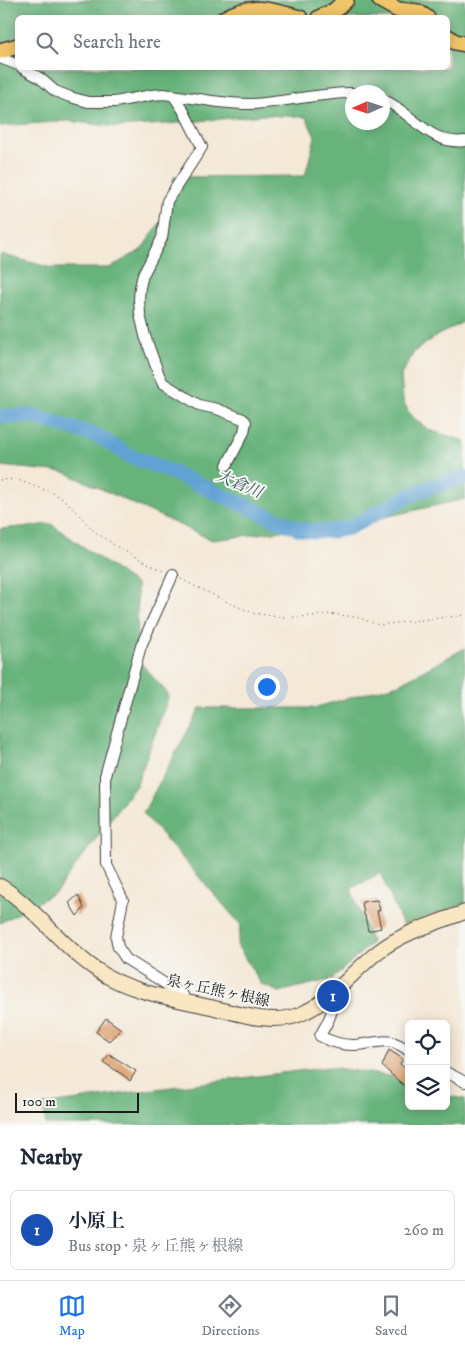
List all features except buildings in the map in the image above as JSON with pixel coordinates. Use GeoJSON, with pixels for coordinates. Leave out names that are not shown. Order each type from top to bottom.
{"type":"FeatureCollection","features":[{"type":"Feature","properties":{"kind":"main road"},"geometry":{"type":"LineString","coordinates":[[325,15],[334,11],[346,0]]}},
{"type":"Feature","properties":{"kind":"main road"},"geometry":{"type":"LineString","coordinates":[[380,0],[398,10],[418,12],[422,15]]}},
{"type":"Feature","properties":{"kind":"main road"},"geometry":{"type":"LineString","coordinates":[[231,15],[237,12],[252,10],[268,10],[292,15]]}},
{"type":"Feature","properties":{"kind":"main road"},"geometry":{"type":"LineString","coordinates":[[450,38],[455,42],[465,44]]}},
{"type":"Feature","properties":{"kind":"main road"},"geometry":{"type":"LineString","coordinates":[[0,51],[15,47]]}},
{"type":"Feature","properties":{"kind":"main road","name":"泉ヶ丘熊ヶ根線"},"geometry":{"type":"LineString","coordinates":[[0,886],[24,904],[83,961],[112,980],[185,1001],[273,1019],[297,1016],[313,1008],[328,998],[363,963],[382,949],[413,932],[465,912]]}},
{"type":"Feature","properties":{"kind":"street"},"geometry":{"type":"LineString","coordinates":[[0,58],[15,64]]}},
{"type":"Feature","properties":{"kind":"street"},"geometry":{"type":"LineString","coordinates":[[26,70],[40,78],[55,91],[88,102],[115,102],[152,95],[173,95],[237,104],[253,104],[345,94]]}},
{"type":"Feature","properties":{"kind":"street"},"geometry":{"type":"LineString","coordinates":[[173,95],[202,147],[168,201],[162,238],[140,287],[140,314],[145,336],[163,382],[199,405],[243,419],[246,422],[244,432],[227,465]]}},
{"type":"Feature","properties":{"kind":"street"},"geometry":{"type":"LineString","coordinates":[[390,104],[416,124],[444,140],[454,142],[465,141]]}},
{"type":"Feature","properties":{"kind":"street"},"geometry":{"type":"LineString","coordinates":[[173,576],[142,646],[105,776],[106,865],[123,900],[116,937],[118,947],[126,959],[183,996],[185,1001]]}},
{"type":"Feature","properties":{"kind":"street"},"geometry":{"type":"LineString","coordinates":[[328,998],[332,1001],[333,1007],[320,1036],[332,1043],[354,1045],[391,1040],[405,1048]]}},
{"type":"Feature","properties":{"kind":"street"},"geometry":{"type":"LineString","coordinates":[[450,1074],[465,1082]]}},
{"type":"Feature","properties":{"kind":"path"},"geometry":{"type":"LineString","coordinates":[[0,480],[15,479],[53,494],[67,502],[95,532],[119,548],[173,576],[253,613],[279,617],[330,614],[356,617],[379,625],[465,615]]}},
{"type":"Feature","properties":{"kind":"green space"},"geometry":{"type":"Polygon","coordinates":[[[0,0],[465,0],[465,321],[438,335],[414,352],[401,375],[403,400],[410,415],[429,430],[465,441],[465,499],[380,518],[212,540],[64,472],[0,466],[0,254],[52,268],[109,268],[141,250],[166,214],[174,177],[305,176],[315,137],[306,117],[264,115],[117,127],[68,121],[0,126],[0,0]]]}},
{"type":"Feature","properties":{"kind":"green space"},"geometry":{"type":"Polygon","coordinates":[[[51,524],[137,585],[138,660],[169,695],[137,784],[56,892],[0,923],[0,529],[51,524]]]}},
{"type":"Feature","properties":{"kind":"green space"},"geometry":{"type":"Polygon","coordinates":[[[465,648],[465,903],[403,925],[380,873],[351,889],[372,943],[332,979],[279,992],[261,984],[237,945],[241,925],[143,813],[200,708],[313,708],[399,684],[465,648]]]}},
{"type":"Feature","properties":{"kind":"green space"},"geometry":{"type":"Polygon","coordinates":[[[329,1067],[402,1078],[405,1080],[405,1110],[450,1110],[450,1097],[465,1099],[465,1125],[46,1125],[43,1105],[329,1067]]]}},
{"type":"Feature","properties":{"kind":"waterway","name":"大倉川"},"geometry":{"type":"LineString","coordinates":[[0,416],[30,416],[98,436],[128,455],[172,472],[287,524],[300,529],[314,531],[348,528],[415,493],[465,477]]}},
{"type":"Feature","properties":{"kind":"place","name":"小原上"},"geometry":{"type":"Point","coordinates":[333,996]}}]}
